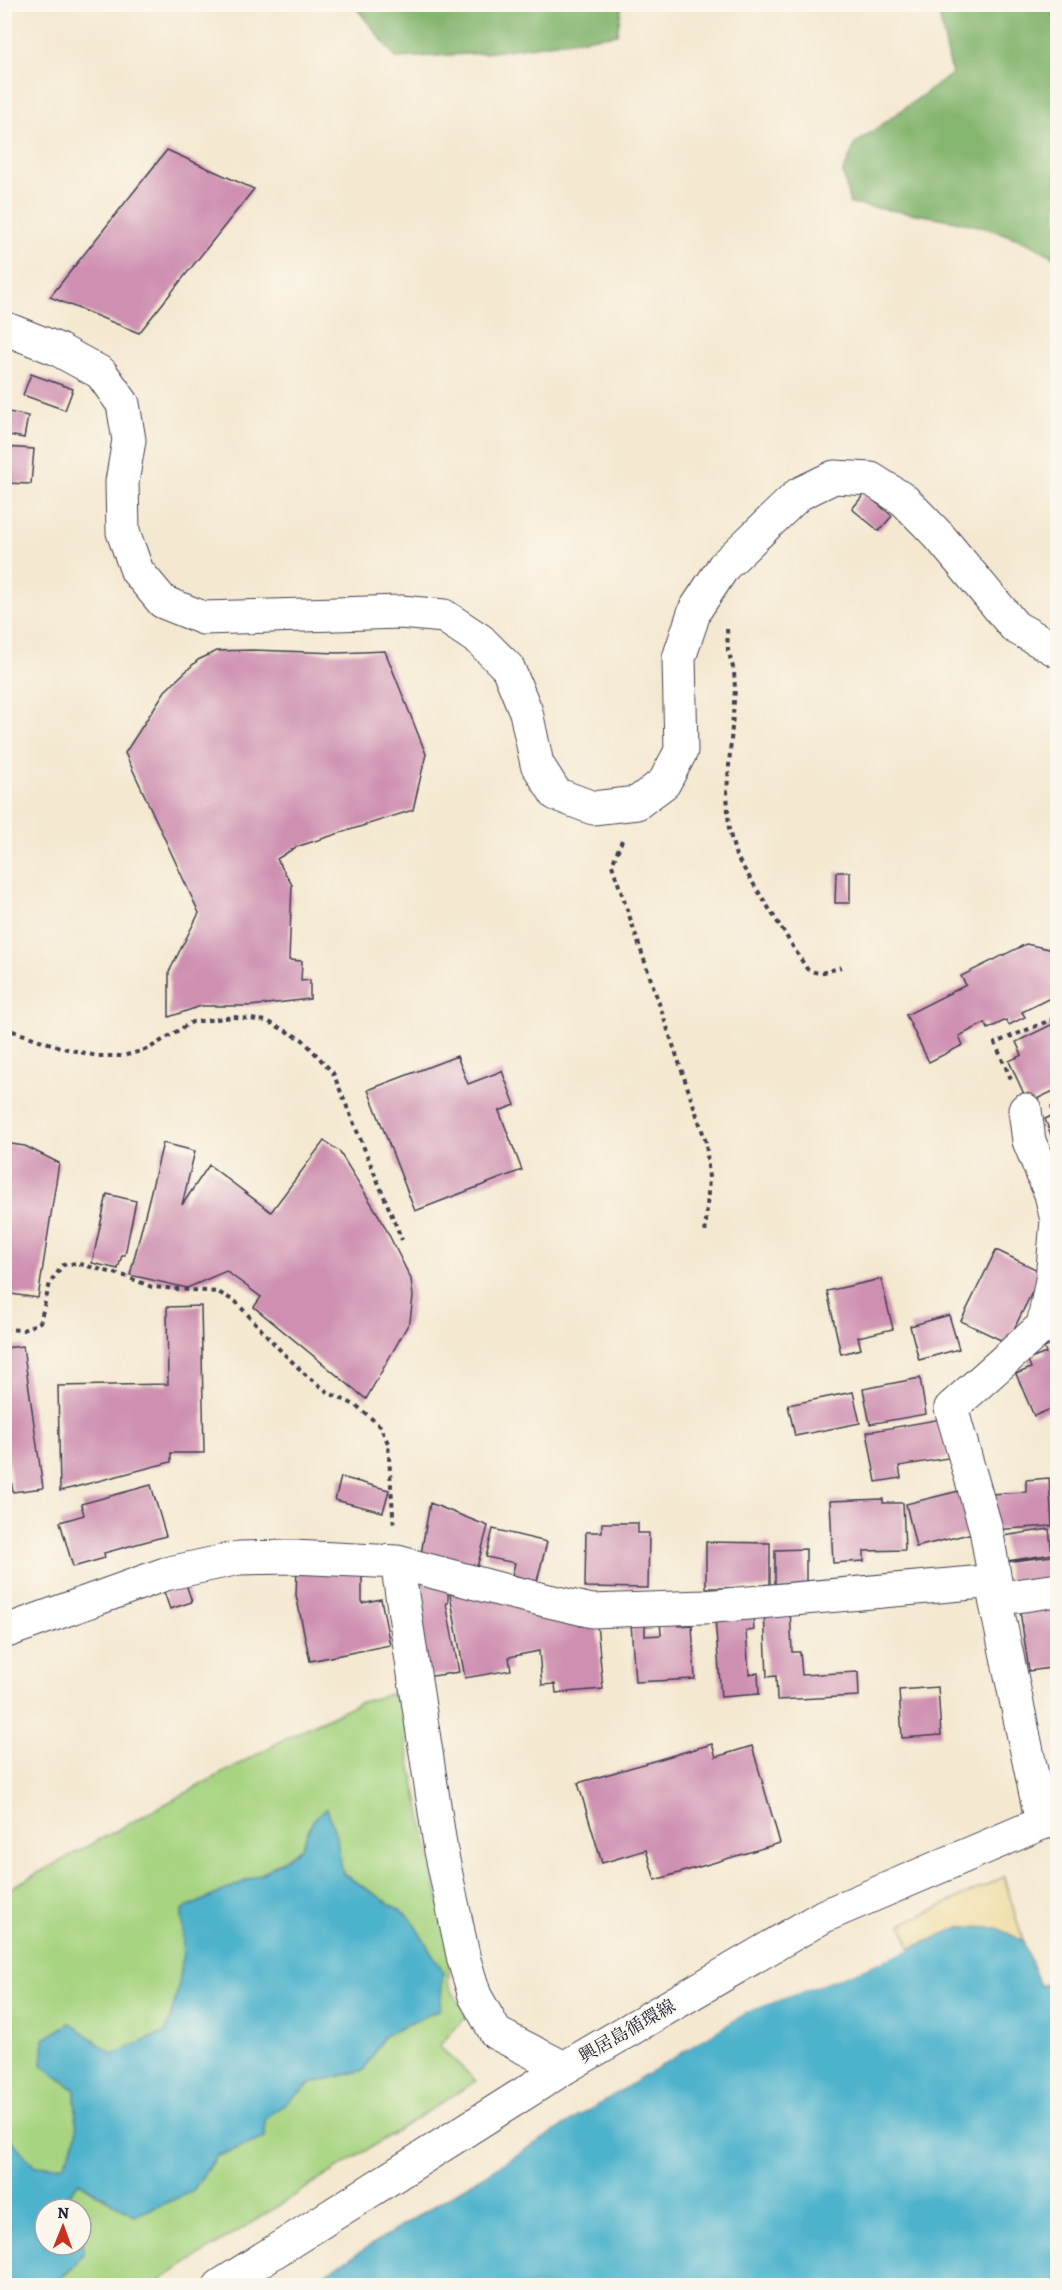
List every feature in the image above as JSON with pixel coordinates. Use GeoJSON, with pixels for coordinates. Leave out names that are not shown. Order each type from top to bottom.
{"type":"FeatureCollection","features":[{"type":"Feature","properties":{"kind":"street"},"geometry":{"type":"LineString","coordinates":[[4,328],[57,349],[101,373],[123,404],[129,440],[122,482],[123,532],[137,572],[163,602],[203,618],[401,612],[444,616],[480,640],[508,668],[526,712],[537,764],[556,794],[593,808],[637,802],[664,783],[681,751],[679,658],[695,610],[724,566],[799,494],[834,477],[872,479],[903,500],[939,536],[1015,627],[1058,651]]}},
{"type":"Feature","properties":{"kind":"street"},"geometry":{"type":"LineString","coordinates":[[1025,1110],[1029,1141],[1051,1194],[1057,1220],[1052,1280],[1042,1326],[951,1408],[986,1529],[995,1590],[1046,1782],[1050,1822]]}},
{"type":"Feature","properties":{"kind":"street"},"geometry":{"type":"LineString","coordinates":[[4,1632],[165,1574],[239,1558],[293,1557],[397,1562],[592,1611],[704,1607],[995,1590],[1058,1590]]}},
{"type":"Feature","properties":{"kind":"street"},"geometry":{"type":"LineString","coordinates":[[397,1562],[441,1851],[464,1960],[475,1996],[496,2033],[564,2068]]}},
{"type":"Feature","properties":{"kind":"street","name":"興居島循環線"},"geometry":{"type":"LineString","coordinates":[[220,2286],[564,2068],[824,1916],[1050,1822]]}},
{"type":"Feature","properties":{"kind":"path"},"geometry":{"type":"LineString","coordinates":[[729,620],[728,650],[734,671],[735,689],[727,791],[729,830],[736,856],[807,969],[814,973],[822,973],[841,967]]}},
{"type":"Feature","properties":{"kind":"path"},"geometry":{"type":"LineString","coordinates":[[637,802],[612,865],[706,1142],[709,1178],[705,1236]]}},
{"type":"Feature","properties":{"kind":"path"},"geometry":{"type":"LineString","coordinates":[[4,1028],[63,1048],[97,1056],[123,1056],[148,1049],[192,1022],[234,1017],[267,1021],[303,1040],[333,1073],[402,1240]]}},
{"type":"Feature","properties":{"kind":"path"},"geometry":{"type":"LineString","coordinates":[[1025,1110],[995,1043],[1058,1017]]}},
{"type":"Feature","properties":{"kind":"path"},"geometry":{"type":"LineString","coordinates":[[4,1329],[23,1330],[39,1322],[50,1283],[63,1264],[77,1263],[125,1276],[152,1287],[218,1292],[236,1302],[307,1376],[329,1393],[357,1406],[380,1426],[388,1443],[397,1562]]}},
{"type":"Feature","properties":{"kind":"green space"},"geometry":{"type":"Polygon","coordinates":[[[354,5],[622,5],[617,34],[485,53],[396,58],[354,5]]]}},
{"type":"Feature","properties":{"kind":"green space"},"geometry":{"type":"Polygon","coordinates":[[[937,5],[1057,5],[1057,259],[1034,246],[983,227],[930,216],[850,204],[843,173],[855,144],[952,74],[937,5]]]}},
{"type":"Feature","properties":{"kind":"green space"},"geometry":{"type":"Polygon","coordinates":[[[405,1690],[406,1744],[451,1956],[448,1982],[460,2005],[469,2005],[472,2016],[463,2020],[439,2046],[476,2081],[153,2285],[52,2285],[73,2267],[80,2257],[93,2257],[93,2197],[72,2197],[70,2193],[79,2182],[134,2216],[192,2192],[216,2157],[265,2138],[265,2119],[312,2083],[364,2070],[384,2036],[440,2009],[409,1916],[343,1874],[336,1836],[327,1808],[314,1818],[300,1849],[263,1873],[182,1910],[184,1947],[179,1989],[166,2032],[113,2054],[70,2023],[42,2065],[75,2090],[77,2135],[64,2165],[34,2167],[8,2136],[5,2137],[5,1891],[287,1738],[358,1703],[405,1690]]]}},
{"type":"Feature","properties":{"kind":"sand"},"geometry":{"type":"Polygon","coordinates":[[[1004,1877],[1023,1941],[997,1928],[960,1927],[910,1949],[902,1924],[1004,1877]]]}},
{"type":"Feature","properties":{"kind":"water"},"geometry":{"type":"Polygon","coordinates":[[[327,1808],[336,1836],[343,1874],[409,1916],[443,1971],[440,2009],[384,2036],[364,2070],[312,2083],[265,2119],[265,2138],[216,2156],[192,2192],[134,2216],[79,2182],[70,2193],[72,2197],[33,2197],[33,2257],[80,2257],[72,2268],[52,2285],[5,2285],[5,2137],[8,2136],[35,2167],[64,2165],[77,2135],[75,2090],[42,2065],[44,2039],[70,2023],[113,2054],[166,2032],[181,1972],[182,1910],[263,1873],[300,1849],[314,1818],[327,1808]]]}},
{"type":"Feature","properties":{"kind":"water"},"geometry":{"type":"Polygon","coordinates":[[[960,1927],[997,1928],[1023,1941],[1040,1986],[1057,1981],[1057,2285],[305,2286],[747,2012],[867,1967],[960,1927]]]}},
{"type":"Feature","properties":{"kind":"pier"},"geometry":{"type":"Polygon","coordinates":[[[909,1946],[910,1949],[867,1967],[747,2012],[302,2286],[745,2009],[909,1946]]]}},
{"type":"Feature","properties":{"kind":"building"},"geometry":{"type":"Polygon","coordinates":[[[167,150],[254,189],[139,333],[50,297],[167,150]]]}},
{"type":"Feature","properties":{"kind":"building"},"geometry":{"type":"Polygon","coordinates":[[[31,374],[73,389],[65,410],[23,395],[31,374]]]}},
{"type":"Feature","properties":{"kind":"building"},"geometry":{"type":"Polygon","coordinates":[[[4,411],[28,416],[24,438],[4,434],[4,411]]]}},
{"type":"Feature","properties":{"kind":"building"},"geometry":{"type":"Polygon","coordinates":[[[4,447],[34,449],[31,484],[4,483],[4,447]]]}},
{"type":"Feature","properties":{"kind":"building"},"geometry":{"type":"Polygon","coordinates":[[[865,493],[892,516],[879,531],[852,509],[865,493]]]}},
{"type":"Feature","properties":{"kind":"building"},"geometry":{"type":"Polygon","coordinates":[[[217,651],[338,653],[385,651],[426,754],[413,810],[296,847],[277,859],[292,885],[289,960],[302,961],[301,981],[310,980],[310,999],[250,1006],[201,1006],[169,1017],[169,972],[199,913],[125,753],[165,691],[198,660],[217,651]]]}},
{"type":"Feature","properties":{"kind":"building"},"geometry":{"type":"Polygon","coordinates":[[[836,872],[850,872],[850,903],[835,903],[836,872]]]}},
{"type":"Feature","properties":{"kind":"building"},"geometry":{"type":"Polygon","coordinates":[[[1026,944],[1058,951],[1058,1013],[1050,998],[1022,1012],[1025,1017],[1009,1025],[1006,1020],[988,1029],[985,1023],[959,1036],[963,1045],[929,1062],[906,1015],[966,985],[961,976],[1026,944]]]}},
{"type":"Feature","properties":{"kind":"building"},"geometry":{"type":"Polygon","coordinates":[[[1057,1022],[1058,1089],[1028,1103],[1009,1061],[1022,1055],[1016,1042],[1057,1022]]]}},
{"type":"Feature","properties":{"kind":"building"},"geometry":{"type":"Polygon","coordinates":[[[457,1056],[468,1084],[502,1071],[515,1105],[499,1111],[522,1170],[415,1211],[368,1090],[457,1056]]]}},
{"type":"Feature","properties":{"kind":"building"},"geometry":{"type":"Polygon","coordinates":[[[1058,1104],[1057,1151],[1045,1119],[1054,1115],[1051,1107],[1058,1104]]]}},
{"type":"Feature","properties":{"kind":"building"},"geometry":{"type":"Polygon","coordinates":[[[324,1141],[339,1151],[381,1219],[411,1279],[413,1297],[410,1321],[366,1399],[254,1307],[261,1297],[226,1271],[187,1288],[130,1275],[163,1143],[195,1151],[182,1205],[209,1165],[271,1212],[324,1141]]]}},
{"type":"Feature","properties":{"kind":"building"},"geometry":{"type":"Polygon","coordinates":[[[4,1143],[25,1146],[59,1163],[38,1298],[4,1293],[4,1143]]]}},
{"type":"Feature","properties":{"kind":"building"},"geometry":{"type":"Polygon","coordinates":[[[107,1194],[136,1201],[125,1255],[122,1255],[118,1269],[92,1263],[107,1194]]]}},
{"type":"Feature","properties":{"kind":"building"},"geometry":{"type":"Polygon","coordinates":[[[996,1250],[1042,1272],[1007,1343],[961,1321],[996,1250]]]}},
{"type":"Feature","properties":{"kind":"building"},"geometry":{"type":"Polygon","coordinates":[[[881,1279],[893,1329],[858,1337],[861,1349],[841,1354],[827,1291],[881,1279]]]}},
{"type":"Feature","properties":{"kind":"building"},"geometry":{"type":"Polygon","coordinates":[[[201,1306],[204,1453],[171,1453],[171,1462],[60,1491],[58,1386],[168,1384],[167,1307],[201,1306]]]}},
{"type":"Feature","properties":{"kind":"building"},"geometry":{"type":"Polygon","coordinates":[[[949,1315],[959,1349],[919,1360],[910,1326],[949,1315]]]}},
{"type":"Feature","properties":{"kind":"building"},"geometry":{"type":"Polygon","coordinates":[[[1058,1342],[1058,1406],[1034,1416],[1016,1374],[1031,1368],[1028,1360],[1046,1353],[1044,1348],[1058,1342]]]}},
{"type":"Feature","properties":{"kind":"building"},"geometry":{"type":"Polygon","coordinates":[[[23,1346],[43,1488],[13,1492],[4,1435],[4,1348],[23,1346]]]}},
{"type":"Feature","properties":{"kind":"building"},"geometry":{"type":"Polygon","coordinates":[[[920,1378],[926,1414],[870,1424],[863,1389],[920,1378]]]}},
{"type":"Feature","properties":{"kind":"building"},"geometry":{"type":"Polygon","coordinates":[[[853,1392],[860,1423],[795,1436],[788,1405],[853,1392]]]}},
{"type":"Feature","properties":{"kind":"building"},"geometry":{"type":"Polygon","coordinates":[[[941,1419],[948,1458],[899,1466],[901,1478],[876,1482],[867,1432],[941,1419]]]}},
{"type":"Feature","properties":{"kind":"building"},"geometry":{"type":"Polygon","coordinates":[[[341,1477],[389,1490],[383,1512],[335,1500],[341,1477]]]}},
{"type":"Feature","properties":{"kind":"building"},"geometry":{"type":"Polygon","coordinates":[[[1049,1478],[1052,1526],[992,1530],[990,1494],[1026,1492],[1026,1480],[1049,1478]]]}},
{"type":"Feature","properties":{"kind":"building"},"geometry":{"type":"Polygon","coordinates":[[[151,1485],[166,1536],[104,1553],[105,1558],[73,1567],[60,1522],[84,1515],[81,1504],[151,1485]]]}},
{"type":"Feature","properties":{"kind":"building"},"geometry":{"type":"Polygon","coordinates":[[[963,1490],[973,1533],[916,1547],[906,1504],[963,1490]]]}},
{"type":"Feature","properties":{"kind":"building"},"geometry":{"type":"Polygon","coordinates":[[[883,1499],[883,1503],[903,1503],[905,1550],[864,1551],[864,1561],[833,1563],[830,1501],[883,1499]]]}},
{"type":"Feature","properties":{"kind":"building"},"geometry":{"type":"Polygon","coordinates":[[[430,1503],[488,1526],[476,1571],[421,1554],[430,1503]]]}},
{"type":"Feature","properties":{"kind":"building"},"geometry":{"type":"Polygon","coordinates":[[[602,1523],[638,1523],[638,1533],[649,1533],[648,1588],[585,1587],[586,1532],[602,1532],[602,1523]]]}},
{"type":"Feature","properties":{"kind":"building"},"geometry":{"type":"Polygon","coordinates":[[[493,1529],[547,1542],[537,1581],[512,1575],[515,1563],[486,1557],[493,1529]]]}},
{"type":"Feature","properties":{"kind":"building"},"geometry":{"type":"Polygon","coordinates":[[[1049,1529],[1052,1554],[1007,1561],[1003,1536],[1049,1529]]]}},
{"type":"Feature","properties":{"kind":"building"},"geometry":{"type":"Polygon","coordinates":[[[706,1542],[770,1543],[770,1588],[706,1588],[706,1542]]]}},
{"type":"Feature","properties":{"kind":"building"},"geometry":{"type":"Polygon","coordinates":[[[806,1549],[806,1590],[775,1590],[775,1550],[806,1549]]]}},
{"type":"Feature","properties":{"kind":"building"},"geometry":{"type":"Polygon","coordinates":[[[1053,1556],[1056,1580],[1010,1587],[1006,1562],[1053,1556]]]}},
{"type":"Feature","properties":{"kind":"building"},"geometry":{"type":"Polygon","coordinates":[[[297,1568],[362,1569],[362,1603],[381,1599],[390,1645],[310,1661],[296,1595],[297,1568]]]}},
{"type":"Feature","properties":{"kind":"building"},"geometry":{"type":"Polygon","coordinates":[[[448,1576],[448,1603],[446,1603],[459,1672],[426,1677],[409,1577],[448,1576]]]}},
{"type":"Feature","properties":{"kind":"building"},"geometry":{"type":"Polygon","coordinates":[[[185,1581],[192,1602],[170,1609],[163,1589],[185,1581]]]}},
{"type":"Feature","properties":{"kind":"building"},"geometry":{"type":"Polygon","coordinates":[[[474,1590],[579,1614],[580,1626],[597,1624],[603,1689],[556,1693],[555,1684],[542,1685],[539,1651],[509,1657],[511,1670],[465,1678],[450,1595],[474,1590]]]}},
{"type":"Feature","properties":{"kind":"building"},"geometry":{"type":"Polygon","coordinates":[[[1058,1598],[1058,1667],[1029,1671],[1019,1604],[1058,1598]]]}},
{"type":"Feature","properties":{"kind":"building"},"geometry":{"type":"Polygon","coordinates":[[[790,1609],[792,1652],[800,1652],[802,1675],[858,1672],[859,1696],[777,1700],[776,1676],[767,1677],[764,1611],[790,1609]]]}},
{"type":"Feature","properties":{"kind":"building"},"geometry":{"type":"Polygon","coordinates":[[[753,1615],[754,1630],[746,1631],[749,1674],[758,1673],[759,1694],[721,1697],[715,1618],[753,1615]]]}},
{"type":"Feature","properties":{"kind":"building"},"geometry":{"type":"Polygon","coordinates":[[[679,1618],[679,1626],[692,1625],[695,1679],[635,1682],[631,1623],[645,1622],[645,1636],[661,1635],[660,1619],[679,1618]]]}},
{"type":"Feature","properties":{"kind":"building"},"geometry":{"type":"Polygon","coordinates":[[[938,1687],[941,1735],[902,1738],[899,1690],[938,1687]]]}},
{"type":"Feature","properties":{"kind":"building"},"geometry":{"type":"Polygon","coordinates":[[[712,1744],[716,1757],[752,1746],[780,1843],[655,1880],[646,1850],[602,1863],[578,1783],[712,1744]]]}}]}
